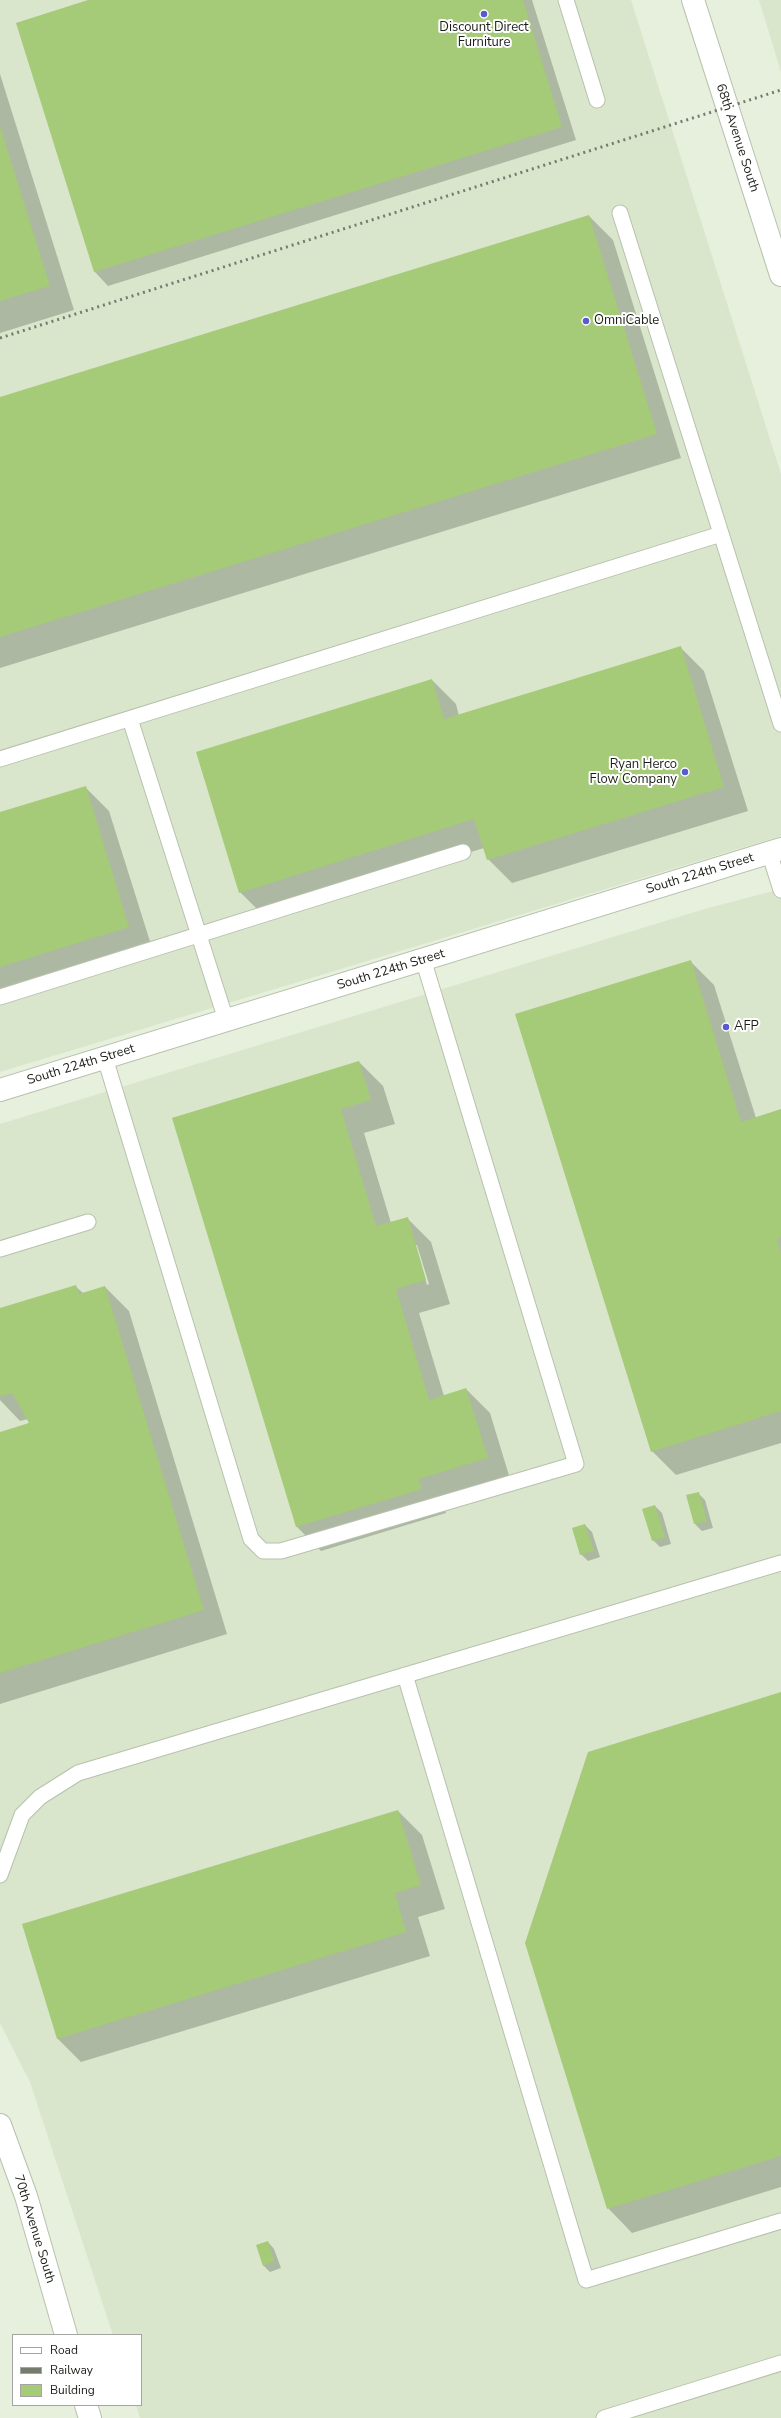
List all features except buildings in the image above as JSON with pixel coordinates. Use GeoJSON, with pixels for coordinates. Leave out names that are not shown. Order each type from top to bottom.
{"type":"FeatureCollection","features":[{"type":"Feature","properties":{"kind":"street","name":"68th Avenue South"},"geometry":{"type":"LineString","coordinates":[[693,0],[781,275]]}},
{"type":"Feature","properties":{"kind":"street","name":"South 224th Street"},"geometry":{"type":"LineString","coordinates":[[0,1090],[775,850]]}},
{"type":"Feature","properties":{"kind":"street","name":"70th Avenue South"},"geometry":{"type":"LineString","coordinates":[[0,2125],[26,2196],[66,2334]]}},
{"type":"Feature","properties":{"kind":"street"},"geometry":{"type":"LineString","coordinates":[[86,2406],[90,2418]]}},
{"type":"Feature","properties":{"kind":"lane"},"geometry":{"type":"LineString","coordinates":[[566,0],[597,100]]}},
{"type":"Feature","properties":{"kind":"lane"},"geometry":{"type":"LineString","coordinates":[[620,213],[781,724]]}},
{"type":"Feature","properties":{"kind":"lane"},"geometry":{"type":"LineString","coordinates":[[0,759],[721,534]]}},
{"type":"Feature","properties":{"kind":"lane"},"geometry":{"type":"LineString","coordinates":[[130,718],[226,1020]]}},
{"type":"Feature","properties":{"kind":"lane"},"geometry":{"type":"LineString","coordinates":[[775,850],[781,890]]}},
{"type":"Feature","properties":{"kind":"lane"},"geometry":{"type":"LineString","coordinates":[[0,997],[463,852]]}},
{"type":"Feature","properties":{"kind":"lane"},"geometry":{"type":"LineString","coordinates":[[105,1058],[251,1538],[263,1551],[281,1551],[576,1464],[424,959]]}},
{"type":"Feature","properties":{"kind":"lane"},"geometry":{"type":"LineString","coordinates":[[0,1249],[88,1222]]}},
{"type":"Feature","properties":{"kind":"lane"},"geometry":{"type":"LineString","coordinates":[[0,1875],[22,1815],[40,1797],[78,1773],[781,1563]]}},
{"type":"Feature","properties":{"kind":"lane"},"geometry":{"type":"LineString","coordinates":[[405,1675],[586,2280],[781,2222]]}},
{"type":"Feature","properties":{"kind":"lane"},"geometry":{"type":"LineString","coordinates":[[604,2418],[781,2363]]}},
{"type":"Feature","properties":{"kind":"shaded area"},"geometry":{"type":"Polygon","coordinates":[[[0,0],[631,0],[781,474],[781,836],[0,1072],[0,0]]]}},
{"type":"Feature","properties":{"kind":"shaded area"},"geometry":{"type":"Polygon","coordinates":[[[759,0],[781,0],[781,72],[759,0]]]}},
{"type":"Feature","properties":{"kind":"shaded area"},"geometry":{"type":"Polygon","coordinates":[[[781,889],[781,2418],[140,2418],[136,2406],[142,2406],[142,2334],[113,2334],[30,2082],[0,2023],[0,1124],[708,908],[781,889]]]}},
{"type":"Feature","properties":{"kind":"railway"},"geometry":{"type":"LineString","coordinates":[[0,338],[781,90]]}},
{"type":"Feature","properties":{"kind":"place","name":"Discount Direct Furniture"},"geometry":{"type":"Point","coordinates":[484,14]}},
{"type":"Feature","properties":{"kind":"place","name":"OmniCable"},"geometry":{"type":"Point","coordinates":[586,321]}},
{"type":"Feature","properties":{"kind":"place","name":"Ryan Herco Flow Company"},"geometry":{"type":"Point","coordinates":[685,772]}},
{"type":"Feature","properties":{"kind":"place","name":"AFP"},"geometry":{"type":"Point","coordinates":[726,1027]}}]}
